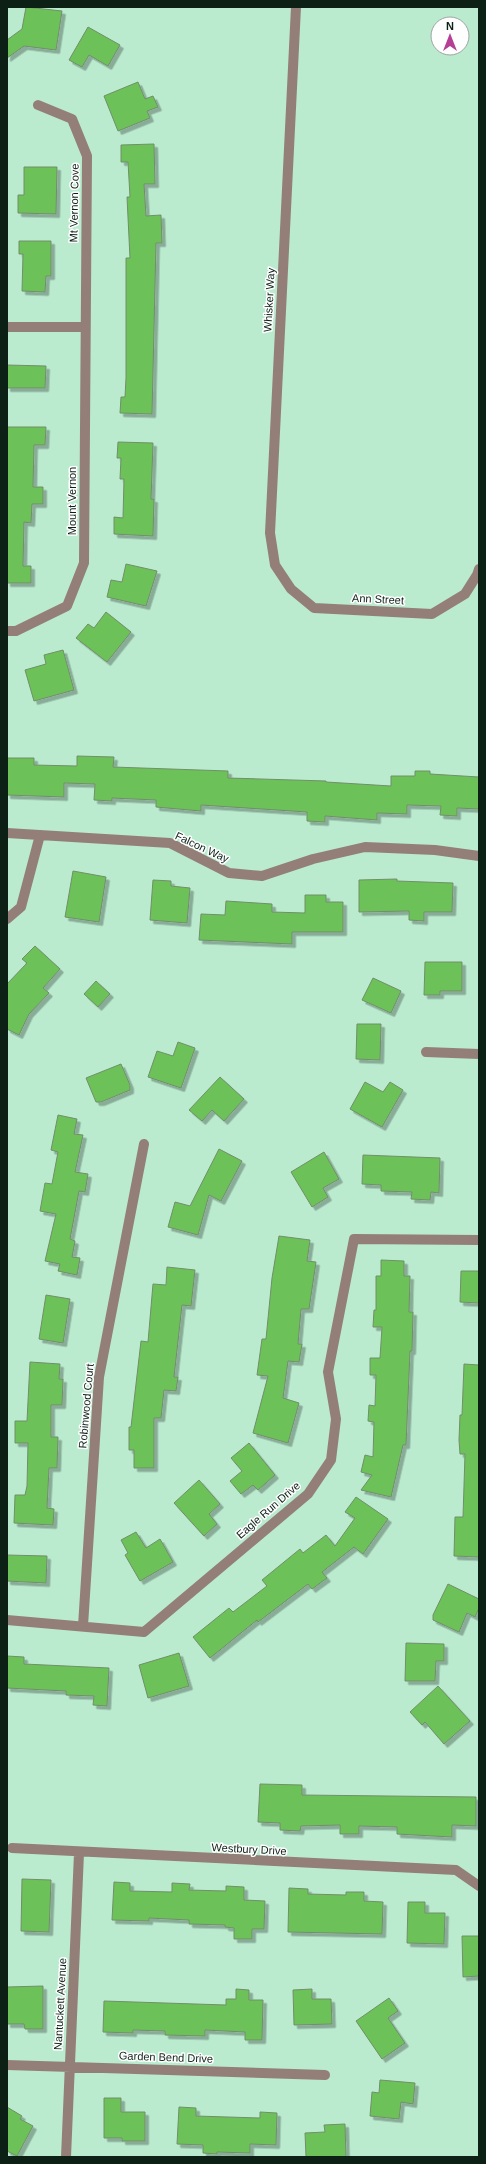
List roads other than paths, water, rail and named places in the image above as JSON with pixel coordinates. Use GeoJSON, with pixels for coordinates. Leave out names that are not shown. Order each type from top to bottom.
{"type":"FeatureCollection","features":[{"type":"Feature","properties":{"kind":"street","name":"Whisker Way"},"geometry":{"type":"LineString","coordinates":[[291,589],[275,565],[270,533],[296,7]]}},
{"type":"Feature","properties":{"kind":"street","name":"Mt Vernon Cove"},"geometry":{"type":"LineString","coordinates":[[38,105],[72,119],[86,156],[85,327]]}},
{"type":"Feature","properties":{"kind":"street"},"geometry":{"type":"LineString","coordinates":[[7,327],[85,327]]}},
{"type":"Feature","properties":{"kind":"street","name":"Mount Vernon"},"geometry":{"type":"LineString","coordinates":[[7,631],[16,631],[66,606],[84,563],[85,327]]}},
{"type":"Feature","properties":{"kind":"street","name":"Ann Street"},"geometry":{"type":"LineString","coordinates":[[291,589],[314,608],[432,614],[465,594],[479,569]]}},
{"type":"Feature","properties":{"kind":"street","name":"Falcon Way"},"geometry":{"type":"LineString","coordinates":[[7,833],[170,844],[229,873],[262,876],[313,859],[365,847],[435,850],[479,856]]}},
{"type":"Feature","properties":{"kind":"street"},"geometry":{"type":"LineString","coordinates":[[7,919],[21,907],[40,835]]}},
{"type":"Feature","properties":{"kind":"street"},"geometry":{"type":"LineString","coordinates":[[426,1052],[479,1054]]}},
{"type":"Feature","properties":{"kind":"street","name":"Robinwood Court"},"geometry":{"type":"LineString","coordinates":[[83,1626],[99,1377],[144,1144]]}},
{"type":"Feature","properties":{"kind":"street","name":"Eagle Run Drive"},"geometry":{"type":"LineString","coordinates":[[7,1620],[144,1632],[308,1494],[331,1460],[336,1419],[328,1372],[354,1239],[479,1240]]}},
{"type":"Feature","properties":{"kind":"street","name":"Westbury Drive"},"geometry":{"type":"LineString","coordinates":[[12,1848],[79,1853],[456,1870],[479,1886]]}},
{"type":"Feature","properties":{"kind":"street","name":"Nantuckett Avenue"},"geometry":{"type":"LineString","coordinates":[[66,2157],[79,1853]]}},
{"type":"Feature","properties":{"kind":"street","name":"Garden Bend Drive"},"geometry":{"type":"LineString","coordinates":[[7,2065],[324,2075]]}}]}
